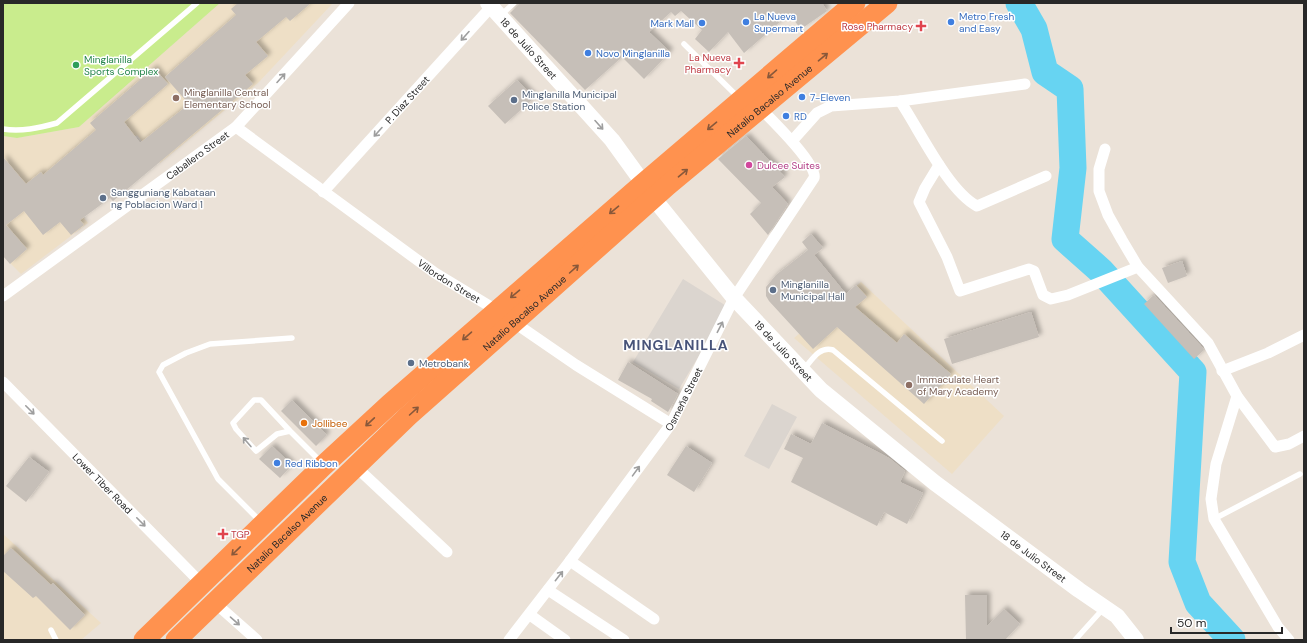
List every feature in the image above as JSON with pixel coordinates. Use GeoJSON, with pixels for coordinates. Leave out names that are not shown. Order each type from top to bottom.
{"type":"FeatureCollection","features":[{"type":"Feature","properties":{"kind":"highway","name":"Natalio Bacalso Avenue"},"geometry":{"type":"LineString","coordinates":[[176,640],[408,416],[513,323],[742,100],[855,3]]}},
{"type":"Feature","properties":{"kind":"highway","name":"Natalio Bacalso Avenue"},"geometry":{"type":"LineString","coordinates":[[144,640],[324,465],[496,310],[648,191],[761,109],[887,3]]}},
{"type":"Feature","properties":{"kind":"street","name":"Caballero Street"},"geometry":{"type":"LineString","coordinates":[[3,296],[236,127],[349,3]]}},
{"type":"Feature","properties":{"kind":"street","name":"18 de Julio Street"},"geometry":{"type":"LineString","coordinates":[[493,9],[612,140],[648,191],[734,298],[821,390],[935,483],[1118,616],[1136,640]]}},
{"type":"Feature","properties":{"kind":"street","name":"P. Diaz Street"},"geometry":{"type":"LineString","coordinates":[[324,192],[493,9]]}},
{"type":"Feature","properties":{"kind":"street"},"geometry":{"type":"LineString","coordinates":[[792,141],[817,113],[831,106],[900,101],[1025,84]]}},
{"type":"Feature","properties":{"kind":"street"},"geometry":{"type":"LineString","coordinates":[[900,101],[940,165],[966,201],[977,206],[1046,176]]}},
{"type":"Feature","properties":{"kind":"street","name":"Osmeña Street"},"geometry":{"type":"LineString","coordinates":[[509,640],[530,615],[671,424],[734,298],[816,175],[814,170],[792,141],[761,109]]}},
{"type":"Feature","properties":{"kind":"street","name":"Villordon Street"},"geometry":{"type":"LineString","coordinates":[[236,127],[435,273],[496,310],[576,365],[671,424]]}},
{"type":"Feature","properties":{"kind":"street"},"geometry":{"type":"LineString","coordinates":[[1105,149],[1099,169],[1099,191],[1108,215],[1138,267],[1208,343],[1237,396],[1275,447],[1289,444],[1304,436]]}},
{"type":"Feature","properties":{"kind":"street"},"geometry":{"type":"LineString","coordinates":[[940,165],[925,188],[919,202],[947,257],[958,290],[963,291],[1022,270],[1029,269],[1034,271],[1043,295],[1051,299],[1068,295],[1138,267]]}},
{"type":"Feature","properties":{"kind":"street"},"geometry":{"type":"LineString","coordinates":[[1222,371],[1268,353],[1304,335]]}},
{"type":"Feature","properties":{"kind":"street","name":"Lower Tiber Road"},"geometry":{"type":"LineString","coordinates":[[3,382],[202,584]]}},
{"type":"Feature","properties":{"kind":"street"},"geometry":{"type":"LineString","coordinates":[[1237,396],[1216,464],[1210,498],[1214,519],[1278,627],[1289,640]]}},
{"type":"Feature","properties":{"kind":"street"},"geometry":{"type":"LineString","coordinates":[[355,466],[447,552]]}},
{"type":"Feature","properties":{"kind":"street"},"geometry":{"type":"LineString","coordinates":[[570,561],[654,619]]}},
{"type":"Feature","properties":{"kind":"street"},"geometry":{"type":"LineString","coordinates":[[548,590],[624,640]]}},
{"type":"Feature","properties":{"kind":"street"},"geometry":{"type":"LineString","coordinates":[[214,602],[257,640]]}},
{"type":"Feature","properties":{"kind":"street"},"geometry":{"type":"LineString","coordinates":[[530,615],[565,640]]}},
{"type":"Feature","properties":{"kind":"lane"},"geometry":{"type":"LineString","coordinates":[[3,129],[34,129],[57,123],[197,3]]}},
{"type":"Feature","properties":{"kind":"lane"},"geometry":{"type":"LineString","coordinates":[[493,9],[514,3]]}},
{"type":"Feature","properties":{"kind":"lane"},"geometry":{"type":"LineString","coordinates":[[684,44],[742,100]]}},
{"type":"Feature","properties":{"kind":"lane"},"geometry":{"type":"LineString","coordinates":[[263,524],[218,479],[159,372],[163,366],[186,353],[210,344],[292,338]]}},
{"type":"Feature","properties":{"kind":"lane"},"geometry":{"type":"LineString","coordinates":[[803,370],[824,349],[833,350],[942,441]]}},
{"type":"Feature","properties":{"kind":"lane"},"geometry":{"type":"LineString","coordinates":[[290,431],[277,434],[256,451],[236,429],[233,423],[254,400],[261,400],[324,465]]}},
{"type":"Feature","properties":{"kind":"lane"},"geometry":{"type":"LineString","coordinates":[[1214,519],[1300,474]]}},
{"type":"Feature","properties":{"kind":"lane"},"geometry":{"type":"LineString","coordinates":[[1075,640],[1105,608]]}},
{"type":"Feature","properties":{"kind":"lane"},"geometry":{"type":"LineString","coordinates":[[51,630],[56,640]]}},
{"type":"Feature","properties":{"kind":"shaded area","name":"Minglanilla Central Elementary School"},"geometry":{"type":"Polygon","coordinates":[[[220,3],[333,3],[258,83],[160,163],[137,135],[64,194],[88,223],[21,274],[3,256],[3,136],[17,138],[79,127],[220,3]]]}},
{"type":"Feature","properties":{"kind":"shaded area"},"geometry":{"type":"Polygon","coordinates":[[[683,279],[728,307],[679,389],[633,362],[683,279]]]}},
{"type":"Feature","properties":{"kind":"shaded area","name":"Immaculate Heart of Mary Academy"},"geometry":{"type":"Polygon","coordinates":[[[861,282],[1004,416],[952,474],[794,338],[861,282]]]}},
{"type":"Feature","properties":{"kind":"shaded area"},"geometry":{"type":"Polygon","coordinates":[[[772,404],[797,417],[769,469],[744,456],[772,404]]]}},
{"type":"Feature","properties":{"kind":"shaded area"},"geometry":{"type":"Polygon","coordinates":[[[3,534],[101,623],[81,640],[3,640],[3,534]]]}},
{"type":"Feature","properties":{"kind":"green space","name":"Minglanilla Sports Complex"},"geometry":{"type":"Polygon","coordinates":[[[3,3],[220,3],[79,127],[17,138],[3,136],[3,3]]]}},
{"type":"Feature","properties":{"kind":"building","name":"Minglanilla Central Elementary School"},"geometry":{"type":"Polygon","coordinates":[[[238,3],[311,3],[290,21],[286,17],[256,42],[268,56],[245,75],[253,84],[113,201],[110,198],[80,220],[84,225],[71,235],[60,222],[43,235],[24,211],[6,225],[27,249],[10,264],[3,256],[3,157],[26,184],[41,172],[43,175],[96,130],[90,123],[154,68],[168,84],[124,122],[140,143],[189,104],[165,77],[236,15],[231,9],[238,3]]]}},
{"type":"Feature","properties":{"kind":"building"},"geometry":{"type":"Polygon","coordinates":[[[520,3],[822,3],[827,11],[801,29],[789,14],[744,53],[728,32],[709,52],[695,39],[702,30],[681,11],[675,16],[671,12],[649,32],[670,52],[644,79],[622,57],[585,90],[510,13],[520,3]]]}},
{"type":"Feature","properties":{"kind":"building"},"geometry":{"type":"Polygon","coordinates":[[[517,80],[534,98],[505,124],[488,106],[517,80]]]}},
{"type":"Feature","properties":{"kind":"building","name":"Dulcee Suites"},"geometry":{"type":"Polygon","coordinates":[[[746,136],[785,177],[772,187],[788,204],[768,235],[750,214],[761,203],[718,159],[746,136]]]}},
{"type":"Feature","properties":{"kind":"building"},"geometry":{"type":"Polygon","coordinates":[[[811,234],[823,248],[814,255],[846,294],[856,285],[867,297],[855,307],[897,343],[904,334],[951,374],[924,404],[837,327],[813,349],[769,301],[766,296],[766,287],[776,275],[808,250],[802,242],[811,234]]]}},
{"type":"Feature","properties":{"kind":"building"},"geometry":{"type":"Polygon","coordinates":[[[1182,261],[1187,276],[1168,283],[1162,268],[1182,261]]]}},
{"type":"Feature","properties":{"kind":"building"},"geometry":{"type":"Polygon","coordinates":[[[1154,295],[1204,350],[1194,359],[1144,304],[1154,295]]]}},
{"type":"Feature","properties":{"kind":"building"},"geometry":{"type":"Polygon","coordinates":[[[1031,312],[1039,337],[952,364],[944,339],[1031,312]]]}},
{"type":"Feature","properties":{"kind":"building"},"geometry":{"type":"Polygon","coordinates":[[[628,362],[678,394],[668,412],[651,401],[652,399],[618,380],[628,362]]]}},
{"type":"Feature","properties":{"kind":"building","name":"Jollibee"},"geometry":{"type":"Polygon","coordinates":[[[292,400],[327,435],[316,446],[281,411],[292,400]]]}},
{"type":"Feature","properties":{"kind":"building"},"geometry":{"type":"Polygon","coordinates":[[[822,423],[889,458],[905,471],[900,482],[923,493],[907,524],[884,512],[877,526],[791,482],[803,458],[784,449],[791,434],[811,444],[822,423]]]}},
{"type":"Feature","properties":{"kind":"building"},"geometry":{"type":"Polygon","coordinates":[[[272,446],[292,465],[280,478],[259,459],[272,446]]]}},
{"type":"Feature","properties":{"kind":"building"},"geometry":{"type":"Polygon","coordinates":[[[686,446],[712,463],[694,492],[667,475],[686,446]]]}},
{"type":"Feature","properties":{"kind":"building"},"geometry":{"type":"Polygon","coordinates":[[[29,457],[49,472],[26,502],[6,486],[29,457]]]}},
{"type":"Feature","properties":{"kind":"building"},"geometry":{"type":"Polygon","coordinates":[[[11,548],[51,585],[53,583],[85,615],[70,630],[36,596],[33,598],[3,571],[3,556],[11,548]]]}},
{"type":"Feature","properties":{"kind":"building"},"geometry":{"type":"Polygon","coordinates":[[[965,595],[987,595],[987,626],[1004,609],[1020,624],[1005,640],[966,640],[965,595]]]}},
{"type":"Feature","properties":{"kind":"waterway"},"geometry":{"type":"LineString","coordinates":[[1019,3],[1034,29],[1045,72],[1070,89],[1073,168],[1065,239],[1101,271],[1193,372],[1182,562],[1198,603],[1232,640]]}},
{"type":"Feature","properties":{"kind":"place","name":"La Nueva Supermart"},"geometry":{"type":"Point","coordinates":[746,22]}},
{"type":"Feature","properties":{"kind":"place","name":"Metro Fresh and Easy"},"geometry":{"type":"Point","coordinates":[951,22]}},
{"type":"Feature","properties":{"kind":"place","name":"Mark Mall"},"geometry":{"type":"Point","coordinates":[702,23]}},
{"type":"Feature","properties":{"kind":"place","name":"Rose Pharmacy"},"geometry":{"type":"Point","coordinates":[921,26]}},
{"type":"Feature","properties":{"kind":"place","name":"Novo Minglanilla"},"geometry":{"type":"Point","coordinates":[588,53]}},
{"type":"Feature","properties":{"kind":"place","name":"La Nueva Pharmacy"},"geometry":{"type":"Point","coordinates":[739,63]}},
{"type":"Feature","properties":{"kind":"place","name":"Minglanilla Sports Complex"},"geometry":{"type":"Point","coordinates":[76,65]}},
{"type":"Feature","properties":{"kind":"place","name":"7-Eleven"},"geometry":{"type":"Point","coordinates":[802,97]}},
{"type":"Feature","properties":{"kind":"place","name":"Minglanilla Central Elementary School"},"geometry":{"type":"Point","coordinates":[176,98]}},
{"type":"Feature","properties":{"kind":"place","name":"Minglanilla Municipal Police Station"},"geometry":{"type":"Point","coordinates":[514,100]}},
{"type":"Feature","properties":{"kind":"place","name":"RD"},"geometry":{"type":"Point","coordinates":[786,116]}},
{"type":"Feature","properties":{"kind":"place","name":"Dulcee Suites"},"geometry":{"type":"Point","coordinates":[749,165]}},
{"type":"Feature","properties":{"kind":"place","name":"Sangguniang Kabataan ng Poblacion Ward 1"},"geometry":{"type":"Point","coordinates":[103,198]}},
{"type":"Feature","properties":{"kind":"place","name":"Minglanilla Municipal Hall"},"geometry":{"type":"Point","coordinates":[773,290]}},
{"type":"Feature","properties":{"kind":"place","name":"Metrobank"},"geometry":{"type":"Point","coordinates":[411,363]}},
{"type":"Feature","properties":{"kind":"place","name":"Immaculate Heart of Mary Academy"},"geometry":{"type":"Point","coordinates":[909,385]}},
{"type":"Feature","properties":{"kind":"place","name":"Jollibee"},"geometry":{"type":"Point","coordinates":[304,423]}},
{"type":"Feature","properties":{"kind":"place","name":"Red Ribbon"},"geometry":{"type":"Point","coordinates":[277,463]}},
{"type":"Feature","properties":{"kind":"place","name":"TGP"},"geometry":{"type":"Point","coordinates":[223,534]}},
{"type":"Feature","properties":{"kind":"district","name":"MINGLANILLA"},"geometry":{"type":"Point","coordinates":[676,345]}}]}
